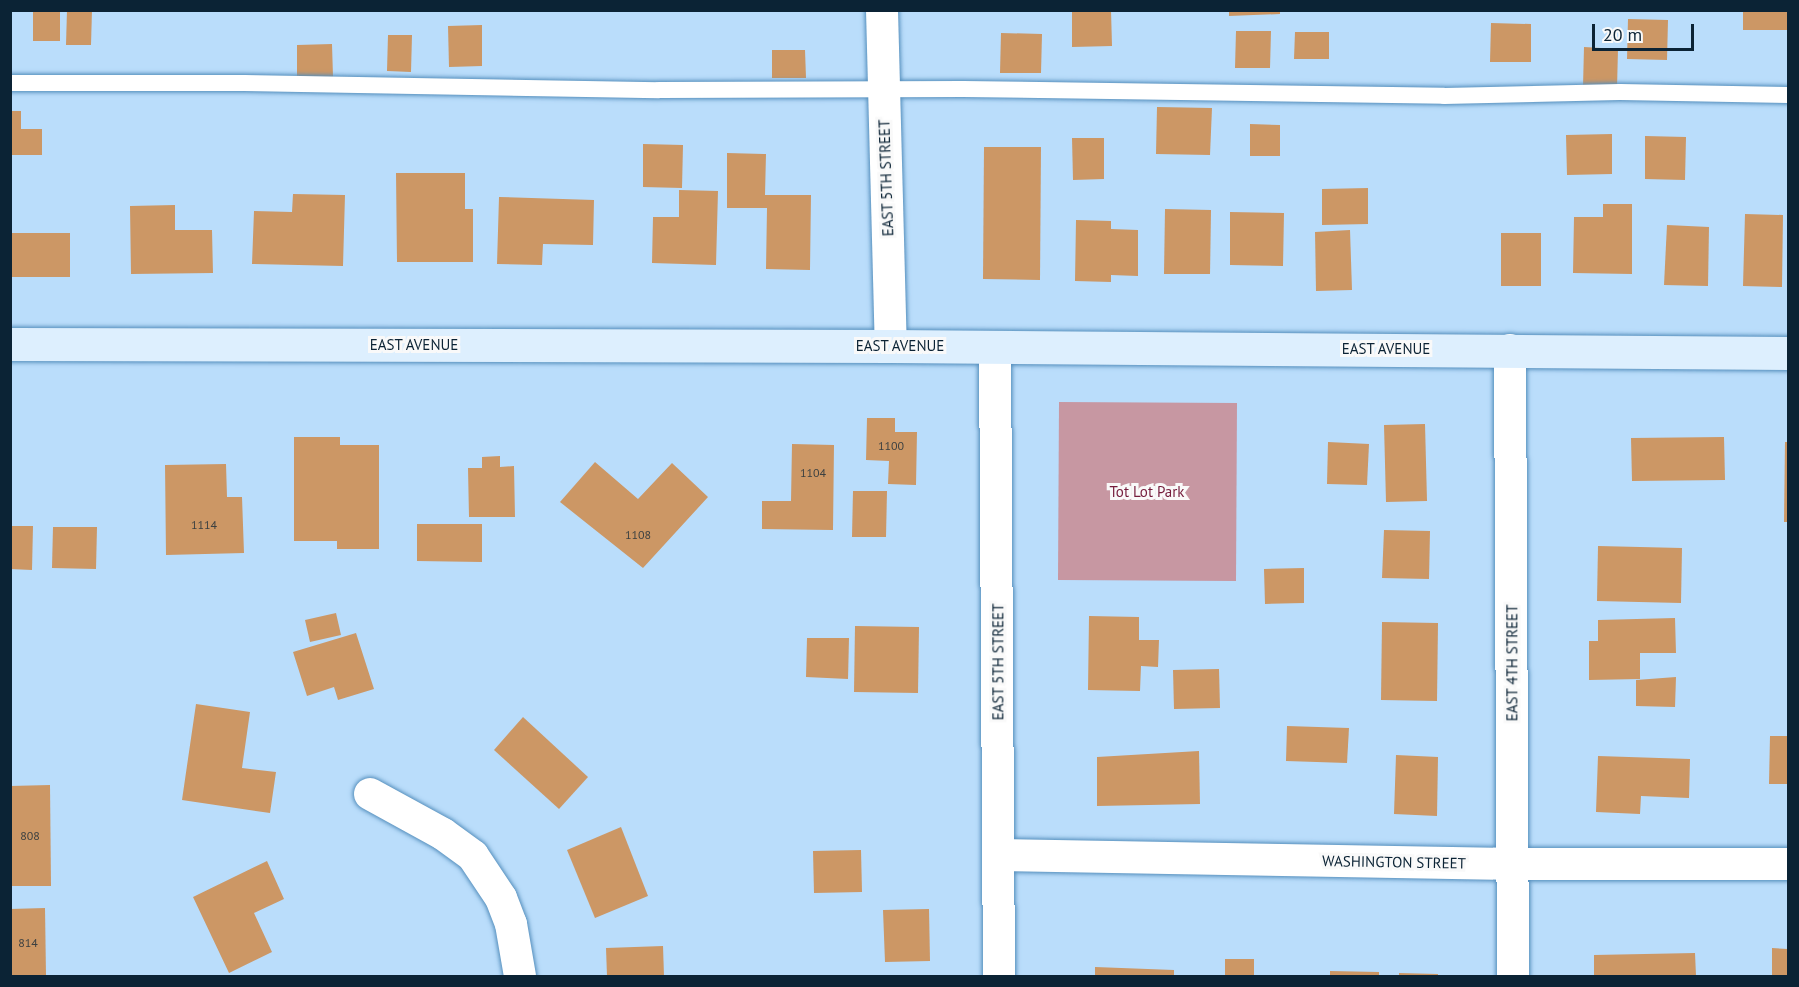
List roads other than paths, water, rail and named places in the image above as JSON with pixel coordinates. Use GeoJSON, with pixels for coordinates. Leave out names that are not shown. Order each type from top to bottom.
{"type":"FeatureCollection","features":[{"type":"Feature","properties":{"kind":"street","name":"EAST 5TH STREET"},"geometry":{"type":"LineString","coordinates":[[882,10],[891,346]]}},
{"type":"Feature","properties":{"kind":"street","name":"EAST AVENUE"},"geometry":{"type":"LineString","coordinates":[[10,344],[891,346],[1788,353]]}},
{"type":"Feature","properties":{"kind":"street","name":"EAST 5TH STREET"},"geometry":{"type":"LineString","coordinates":[[995,347],[999,976]]}},
{"type":"Feature","properties":{"kind":"street","name":"EAST 4TH STREET"},"geometry":{"type":"LineString","coordinates":[[1510,350],[1513,976]]}},
{"type":"Feature","properties":{"kind":"street"},"geometry":{"type":"LineString","coordinates":[[370,794],[443,834],[472,856],[501,898],[511,924],[520,976]]}},
{"type":"Feature","properties":{"kind":"street","name":"WASHINGTON STREET"},"geometry":{"type":"LineString","coordinates":[[999,855],[1513,864],[1788,864]]}},
{"type":"Feature","properties":{"kind":"lane"},"geometry":{"type":"LineString","coordinates":[[10,83],[244,83],[884,91],[963,89],[1444,96],[1620,92],[1788,95]]}},
{"type":"Feature","properties":{"kind":"park label","name":"Tot Lot Park"},"geometry":{"type":"Point","coordinates":[1147,492]}}]}
